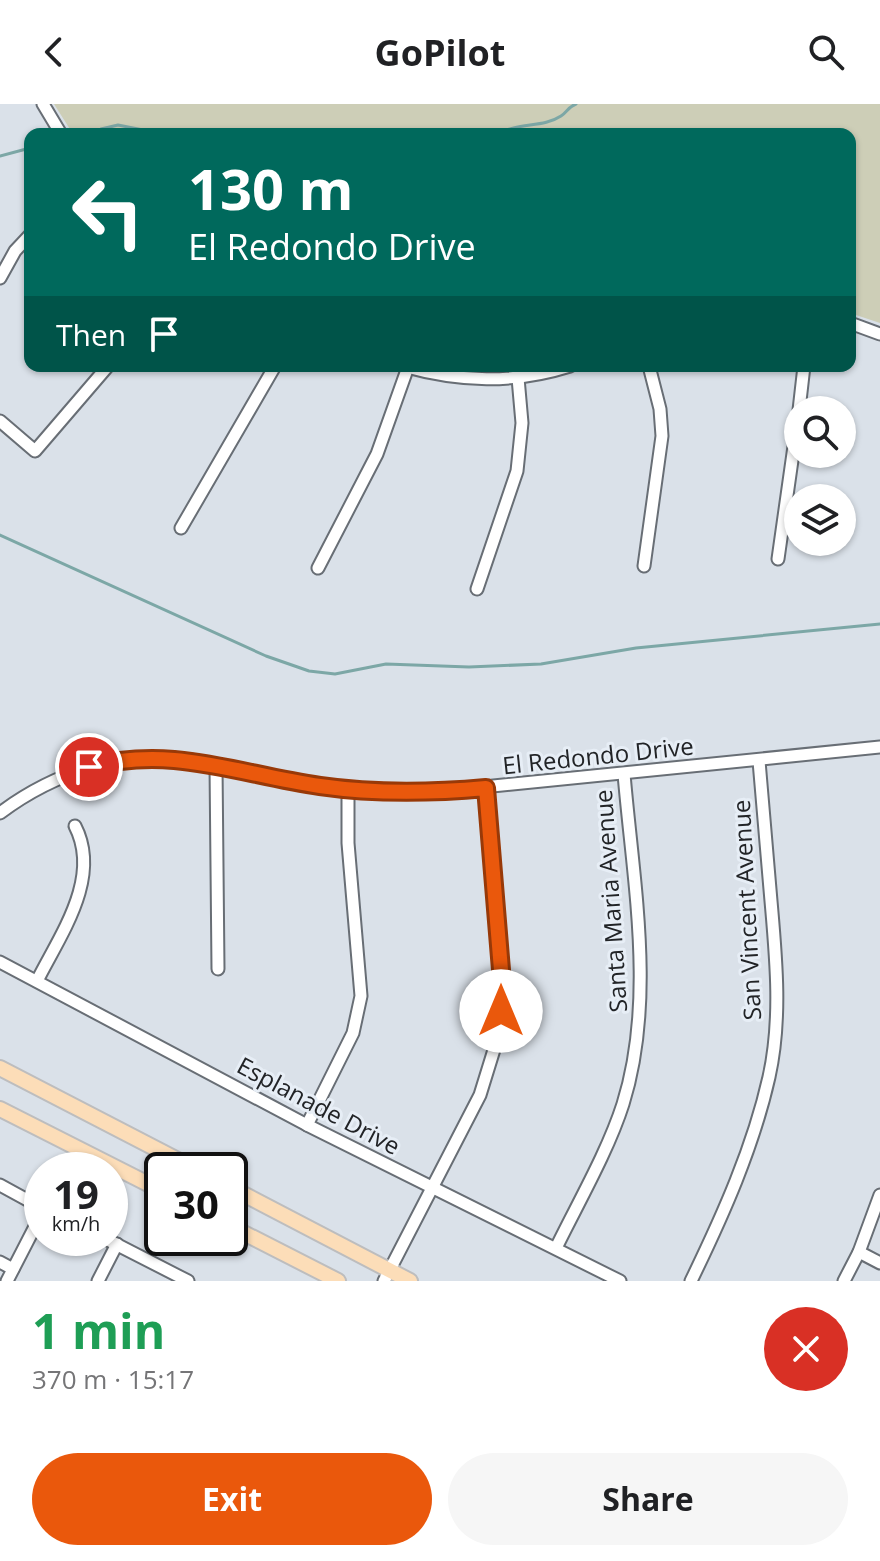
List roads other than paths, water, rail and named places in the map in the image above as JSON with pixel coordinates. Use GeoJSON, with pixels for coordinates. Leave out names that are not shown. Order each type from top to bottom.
{"type":"FeatureCollection","features":[{"type":"Feature","properties":{"kind":"main road"},"geometry":{"type":"LineString","coordinates":[[0,1068],[162,1152]]}},
{"type":"Feature","properties":{"kind":"main road"},"geometry":{"type":"LineString","coordinates":[[0,1109],[144,1182]]}},
{"type":"Feature","properties":{"kind":"main road"},"geometry":{"type":"LineString","coordinates":[[248,1197],[387,1276],[410,1281]]}},
{"type":"Feature","properties":{"kind":"main road"},"geometry":{"type":"LineString","coordinates":[[248,1235],[338,1281]]}},
{"type":"Feature","properties":{"kind":"street"},"geometry":{"type":"LineString","coordinates":[[43,104],[57,128]]}},
{"type":"Feature","properties":{"kind":"street"},"geometry":{"type":"LineString","coordinates":[[0,278],[24,241]]}},
{"type":"Feature","properties":{"kind":"street"},"geometry":{"type":"LineString","coordinates":[[856,325],[880,334]]}},
{"type":"Feature","properties":{"kind":"street"},"geometry":{"type":"LineString","coordinates":[[0,421],[35,451],[103,372]]}},
{"type":"Feature","properties":{"kind":"street"},"geometry":{"type":"LineString","coordinates":[[181,528],[272,372]]}},
{"type":"Feature","properties":{"kind":"street"},"geometry":{"type":"LineString","coordinates":[[318,568],[377,454],[404,372]]}},
{"type":"Feature","properties":{"kind":"street"},"geometry":{"type":"LineString","coordinates":[[431,372],[460,379],[518,378],[544,372]]}},
{"type":"Feature","properties":{"kind":"street"},"geometry":{"type":"LineString","coordinates":[[644,566],[662,436],[660,409],[651,372]]}},
{"type":"Feature","properties":{"kind":"street"},"geometry":{"type":"LineString","coordinates":[[801,396],[803,372]]}},
{"type":"Feature","properties":{"kind":"street"},"geometry":{"type":"LineString","coordinates":[[477,589],[517,471],[522,423],[518,378]]}},
{"type":"Feature","properties":{"kind":"street"},"geometry":{"type":"LineString","coordinates":[[778,559],[791,468]]}},
{"type":"Feature","properties":{"kind":"street","name":"El Redondo Drive"},"geometry":{"type":"LineString","coordinates":[[0,813],[40,787],[103,763],[161,758],[348,789],[434,792],[880,747]]}},
{"type":"Feature","properties":{"kind":"street","name":"San Vincent Avenue"},"geometry":{"type":"LineString","coordinates":[[691,1281],[727,1207],[770,1075],[776,967],[759,761]]}},
{"type":"Feature","properties":{"kind":"street"},"geometry":{"type":"LineString","coordinates":[[216,765],[218,969]]}},
{"type":"Feature","properties":{"kind":"street","name":"Santa Maria Avenue"},"geometry":{"type":"LineString","coordinates":[[556,1248],[623,1104],[638,1038],[641,983],[624,774]]}},
{"type":"Feature","properties":{"kind":"street"},"geometry":{"type":"LineString","coordinates":[[387,1276],[485,1081],[497,1040],[502,982],[486,788]]}},
{"type":"Feature","properties":{"kind":"street"},"geometry":{"type":"LineString","coordinates":[[307,1125],[353,1033],[361,996],[348,843],[348,789]]}},
{"type":"Feature","properties":{"kind":"street"},"geometry":{"type":"LineString","coordinates":[[37,981],[69,918],[82,882],[85,852],[75,826]]}},
{"type":"Feature","properties":{"kind":"street","name":"Esplanade Drive"},"geometry":{"type":"LineString","coordinates":[[0,962],[307,1125],[620,1281]]}},
{"type":"Feature","properties":{"kind":"street"},"geometry":{"type":"LineString","coordinates":[[0,1185],[24,1199]]}},
{"type":"Feature","properties":{"kind":"street"},"geometry":{"type":"LineString","coordinates":[[844,1281],[859,1252],[880,1195]]}},
{"type":"Feature","properties":{"kind":"street"},"geometry":{"type":"LineString","coordinates":[[7,1281],[24,1247]]}},
{"type":"Feature","properties":{"kind":"street"},"geometry":{"type":"LineString","coordinates":[[128,1250],[188,1281]]}},
{"type":"Feature","properties":{"kind":"street"},"geometry":{"type":"LineString","coordinates":[[859,1252],[880,1263]]}},
{"type":"Feature","properties":{"kind":"street"},"geometry":{"type":"LineString","coordinates":[[98,1281],[111,1256]]}},
{"type":"Feature","properties":{"kind":"street"},"geometry":{"type":"LineString","coordinates":[[0,1262],[13,1269]]}},
{"type":"Feature","properties":{"kind":"waterway"},"geometry":{"type":"LineString","coordinates":[[514,128],[554,120],[576,104]]}},
{"type":"Feature","properties":{"kind":"waterway"},"geometry":{"type":"LineString","coordinates":[[105,128],[118,125],[133,128]]}},
{"type":"Feature","properties":{"kind":"waterway"},"geometry":{"type":"LineString","coordinates":[[0,156],[24,150]]}},
{"type":"Feature","properties":{"kind":"waterway"},"geometry":{"type":"LineString","coordinates":[[0,535],[266,656],[309,671],[335,674],[386,664],[469,667],[541,664],[636,648],[880,624]]}}]}
